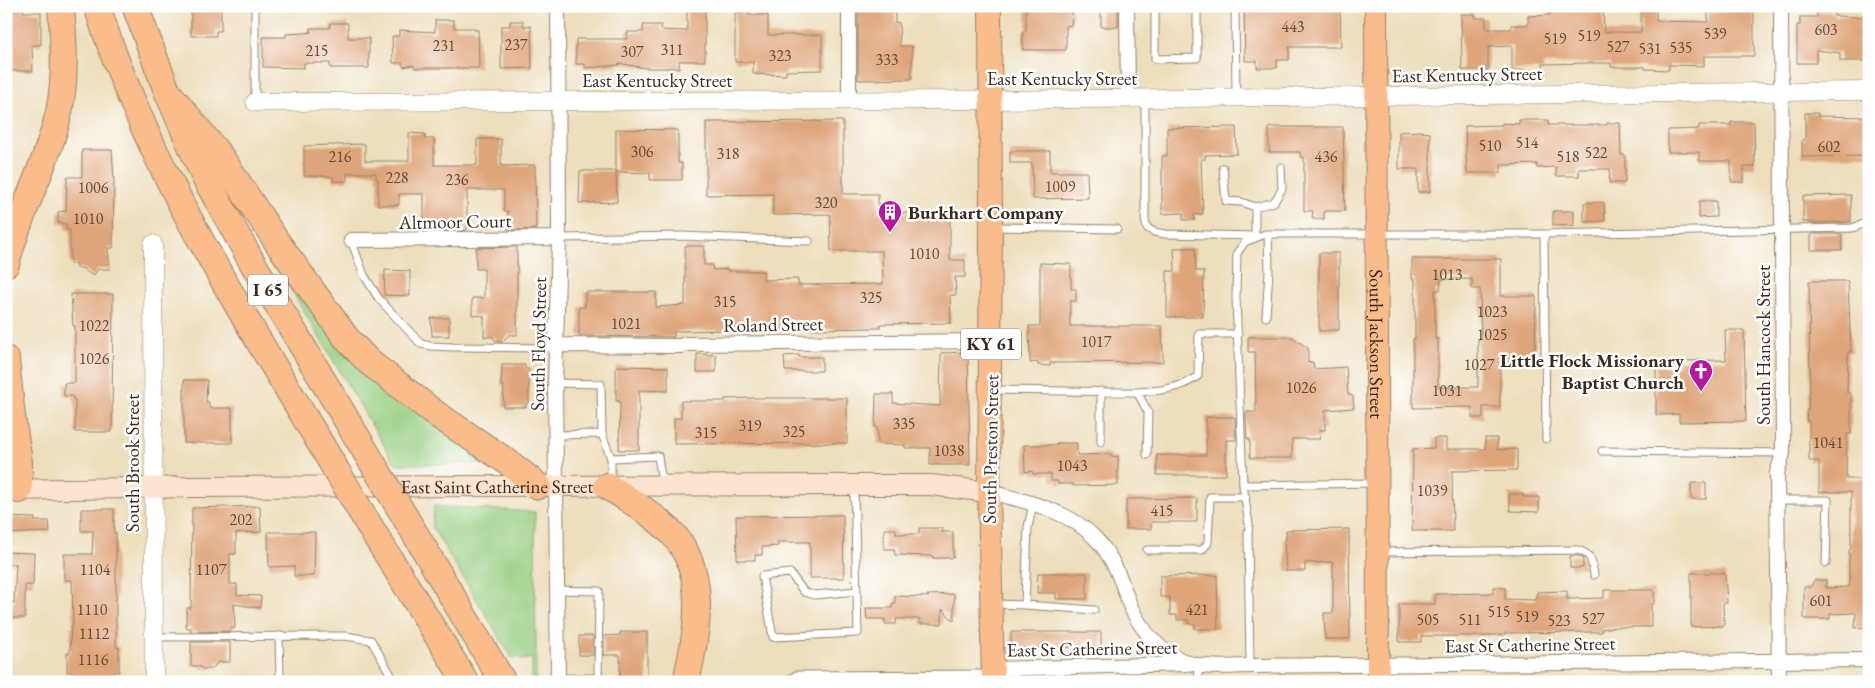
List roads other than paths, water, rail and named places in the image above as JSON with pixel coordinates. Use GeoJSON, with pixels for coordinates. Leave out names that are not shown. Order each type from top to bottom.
{"type":"FeatureCollection","features":[{"type":"Feature","properties":{"kind":"highway"},"geometry":{"type":"LineString","coordinates":[[6,264],[50,145],[61,106],[64,72],[62,6]]}},
{"type":"Feature","properties":{"kind":"highway","name":"I 65"},"geometry":{"type":"LineString","coordinates":[[97,6],[131,99],[174,190],[218,272],[375,535],[466,682]]}},
{"type":"Feature","properties":{"kind":"highway"},"geometry":{"type":"LineString","coordinates":[[135,6],[168,91],[194,134],[220,156],[332,320],[352,345],[369,362],[436,414],[547,486]]}},
{"type":"Feature","properties":{"kind":"highway","name":"I 65"},"geometry":{"type":"LineString","coordinates":[[194,134],[204,176],[252,262],[504,682]]}},
{"type":"Feature","properties":{"kind":"highway"},"geometry":{"type":"LineString","coordinates":[[6,359],[9,426],[19,462],[13,490]]}},
{"type":"Feature","properties":{"kind":"highway"},"geometry":{"type":"LineString","coordinates":[[609,486],[642,507],[670,531],[688,558],[697,589],[698,608],[693,649],[686,682]]}},
{"type":"Feature","properties":{"kind":"main road","name":"South Preston Street"},"geometry":{"type":"LineString","coordinates":[[990,6],[992,227],[988,492],[993,675]]}},
{"type":"Feature","properties":{"kind":"main road","name":"South Jackson Street"},"geometry":{"type":"LineString","coordinates":[[1376,6],[1378,673]]}},
{"type":"Feature","properties":{"kind":"main road","name":"East Saint Catherine Street"},"geometry":{"type":"LineString","coordinates":[[13,490],[153,487],[931,485],[988,492]]}},
{"type":"Feature","properties":{"kind":"street","name":"South Floyd Street"},"geometry":{"type":"LineString","coordinates":[[558,6],[558,238],[555,435],[547,486],[556,590],[558,680]]}},
{"type":"Feature","properties":{"kind":"street"},"geometry":{"type":"LineString","coordinates":[[849,6],[849,100]]}},
{"type":"Feature","properties":{"kind":"street"},"geometry":{"type":"LineString","coordinates":[[1127,6],[1137,99]]}},
{"type":"Feature","properties":{"kind":"street","name":"South Hancock Street"},"geometry":{"type":"LineString","coordinates":[[1779,682],[1777,473],[1782,453],[1782,6]]}},
{"type":"Feature","properties":{"kind":"street","name":"East Kentucky Street"},"geometry":{"type":"LineString","coordinates":[[255,102],[1137,99],[1869,91]]}},
{"type":"Feature","properties":{"kind":"street","name":"Altmoor Court"},"geometry":{"type":"LineString","coordinates":[[351,240],[558,238]]}},
{"type":"Feature","properties":{"kind":"street","name":"South Brook Street"},"geometry":{"type":"LineString","coordinates":[[153,244],[154,682]]}},
{"type":"Feature","properties":{"kind":"street","name":"Roland Street"},"geometry":{"type":"LineString","coordinates":[[556,346],[991,341]]}},
{"type":"Feature","properties":{"kind":"street","name":"East St Catherine Street"},"geometry":{"type":"LineString","coordinates":[[988,492],[1034,504],[1068,518],[1096,539],[1117,568],[1133,612],[1143,630],[1163,649],[1195,665]]}},
{"type":"Feature","properties":{"kind":"street","name":"East St Catherine Street"},"geometry":{"type":"LineString","coordinates":[[993,675],[1195,665],[1378,673],[1778,660],[1869,660]]}},
{"type":"Feature","properties":{"kind":"lane"},"geometry":{"type":"LineString","coordinates":[[255,6],[255,102]]}},
{"type":"Feature","properties":{"kind":"lane"},"geometry":{"type":"LineString","coordinates":[[1155,6],[1155,59],[1197,58],[1197,6]]}},
{"type":"Feature","properties":{"kind":"lane"},"geometry":{"type":"LineString","coordinates":[[1235,6],[1236,98]]}},
{"type":"Feature","properties":{"kind":"lane"},"geometry":{"type":"LineString","coordinates":[[1137,99],[1145,220],[1147,228],[1154,232],[1166,234],[1256,236],[1268,234],[1544,234],[1852,228],[1869,222]]}},
{"type":"Feature","properties":{"kind":"lane"},"geometry":{"type":"LineString","coordinates":[[1223,168],[1226,200],[1241,202],[1255,207],[1274,202],[1282,189],[1281,167]]}},
{"type":"Feature","properties":{"kind":"lane"},"geometry":{"type":"LineString","coordinates":[[1255,207],[1256,236]]}},
{"type":"Feature","properties":{"kind":"lane"},"geometry":{"type":"LineString","coordinates":[[992,227],[1117,229]]}},
{"type":"Feature","properties":{"kind":"lane"},"geometry":{"type":"LineString","coordinates":[[1266,317],[1268,234]]}},
{"type":"Feature","properties":{"kind":"lane"},"geometry":{"type":"LineString","coordinates":[[1544,234],[1546,439]]}},
{"type":"Feature","properties":{"kind":"lane"},"geometry":{"type":"LineString","coordinates":[[558,238],[682,236],[809,241]]}},
{"type":"Feature","properties":{"kind":"lane"},"geometry":{"type":"LineString","coordinates":[[1250,666],[1249,525],[1243,484],[1237,253],[1245,242],[1256,236]]}},
{"type":"Feature","properties":{"kind":"lane"},"geometry":{"type":"LineString","coordinates":[[351,240],[364,275],[379,299],[420,344],[454,347],[556,346]]}},
{"type":"Feature","properties":{"kind":"lane"},"geometry":{"type":"LineString","coordinates":[[990,390],[1137,392],[1162,390],[1186,384],[1198,376],[1199,334],[1238,334]]}},
{"type":"Feature","properties":{"kind":"lane"},"geometry":{"type":"LineString","coordinates":[[555,383],[601,384],[602,434],[611,458],[609,486]]}},
{"type":"Feature","properties":{"kind":"lane"},"geometry":{"type":"LineString","coordinates":[[1100,442],[1101,391]]}},
{"type":"Feature","properties":{"kind":"lane"},"geometry":{"type":"LineString","coordinates":[[1137,392],[1148,412],[1147,455]]}},
{"type":"Feature","properties":{"kind":"lane"},"geometry":{"type":"LineString","coordinates":[[555,435],[602,434]]}},
{"type":"Feature","properties":{"kind":"lane"},"geometry":{"type":"LineString","coordinates":[[1602,451],[1782,453]]}},
{"type":"Feature","properties":{"kind":"lane"},"geometry":{"type":"LineString","coordinates":[[611,458],[658,456],[662,485]]}},
{"type":"Feature","properties":{"kind":"lane"},"geometry":{"type":"LineString","coordinates":[[1243,484],[1378,483]]}},
{"type":"Feature","properties":{"kind":"lane"},"geometry":{"type":"LineString","coordinates":[[854,485],[857,591],[858,633],[773,637],[762,576],[790,573],[804,592],[815,595],[857,591]]}},
{"type":"Feature","properties":{"kind":"lane"},"geometry":{"type":"LineString","coordinates":[[1147,550],[1202,550],[1208,543],[1210,497],[1246,497]]}},
{"type":"Feature","properties":{"kind":"lane"},"geometry":{"type":"LineString","coordinates":[[1778,500],[1828,500],[1826,563]]}},
{"type":"Feature","properties":{"kind":"lane"},"geometry":{"type":"LineString","coordinates":[[1025,604],[1028,526],[1034,504]]}},
{"type":"Feature","properties":{"kind":"lane"},"geometry":{"type":"LineString","coordinates":[[1379,552],[1578,550],[1592,558],[1594,575]]}},
{"type":"Feature","properties":{"kind":"lane"},"geometry":{"type":"LineString","coordinates":[[556,590],[599,591],[598,678],[558,680]]}},
{"type":"Feature","properties":{"kind":"lane"},"geometry":{"type":"LineString","coordinates":[[990,604],[1025,604],[1094,610]]}},
{"type":"Feature","properties":{"kind":"lane"},"geometry":{"type":"LineString","coordinates":[[279,636],[280,682]]}},
{"type":"Feature","properties":{"kind":"lane"},"geometry":{"type":"LineString","coordinates":[[154,638],[345,636],[371,640],[395,682]]}},
{"type":"Feature","properties":{"kind":"lane"},"geometry":{"type":"LineString","coordinates":[[1195,665],[1199,682]]}},
{"type":"Feature","properties":{"kind":"lane"},"geometry":{"type":"LineString","coordinates":[[786,682],[796,675],[832,678],[932,678],[993,675]]}},
{"type":"Feature","properties":{"kind":"place","name":"Burkhart Company"},"geometry":{"type":"Point","coordinates":[890,233]}},
{"type":"Feature","properties":{"kind":"place","name":"Little Flock Missionary Baptist Church"},"geometry":{"type":"Point","coordinates":[1701,392]}}]}
